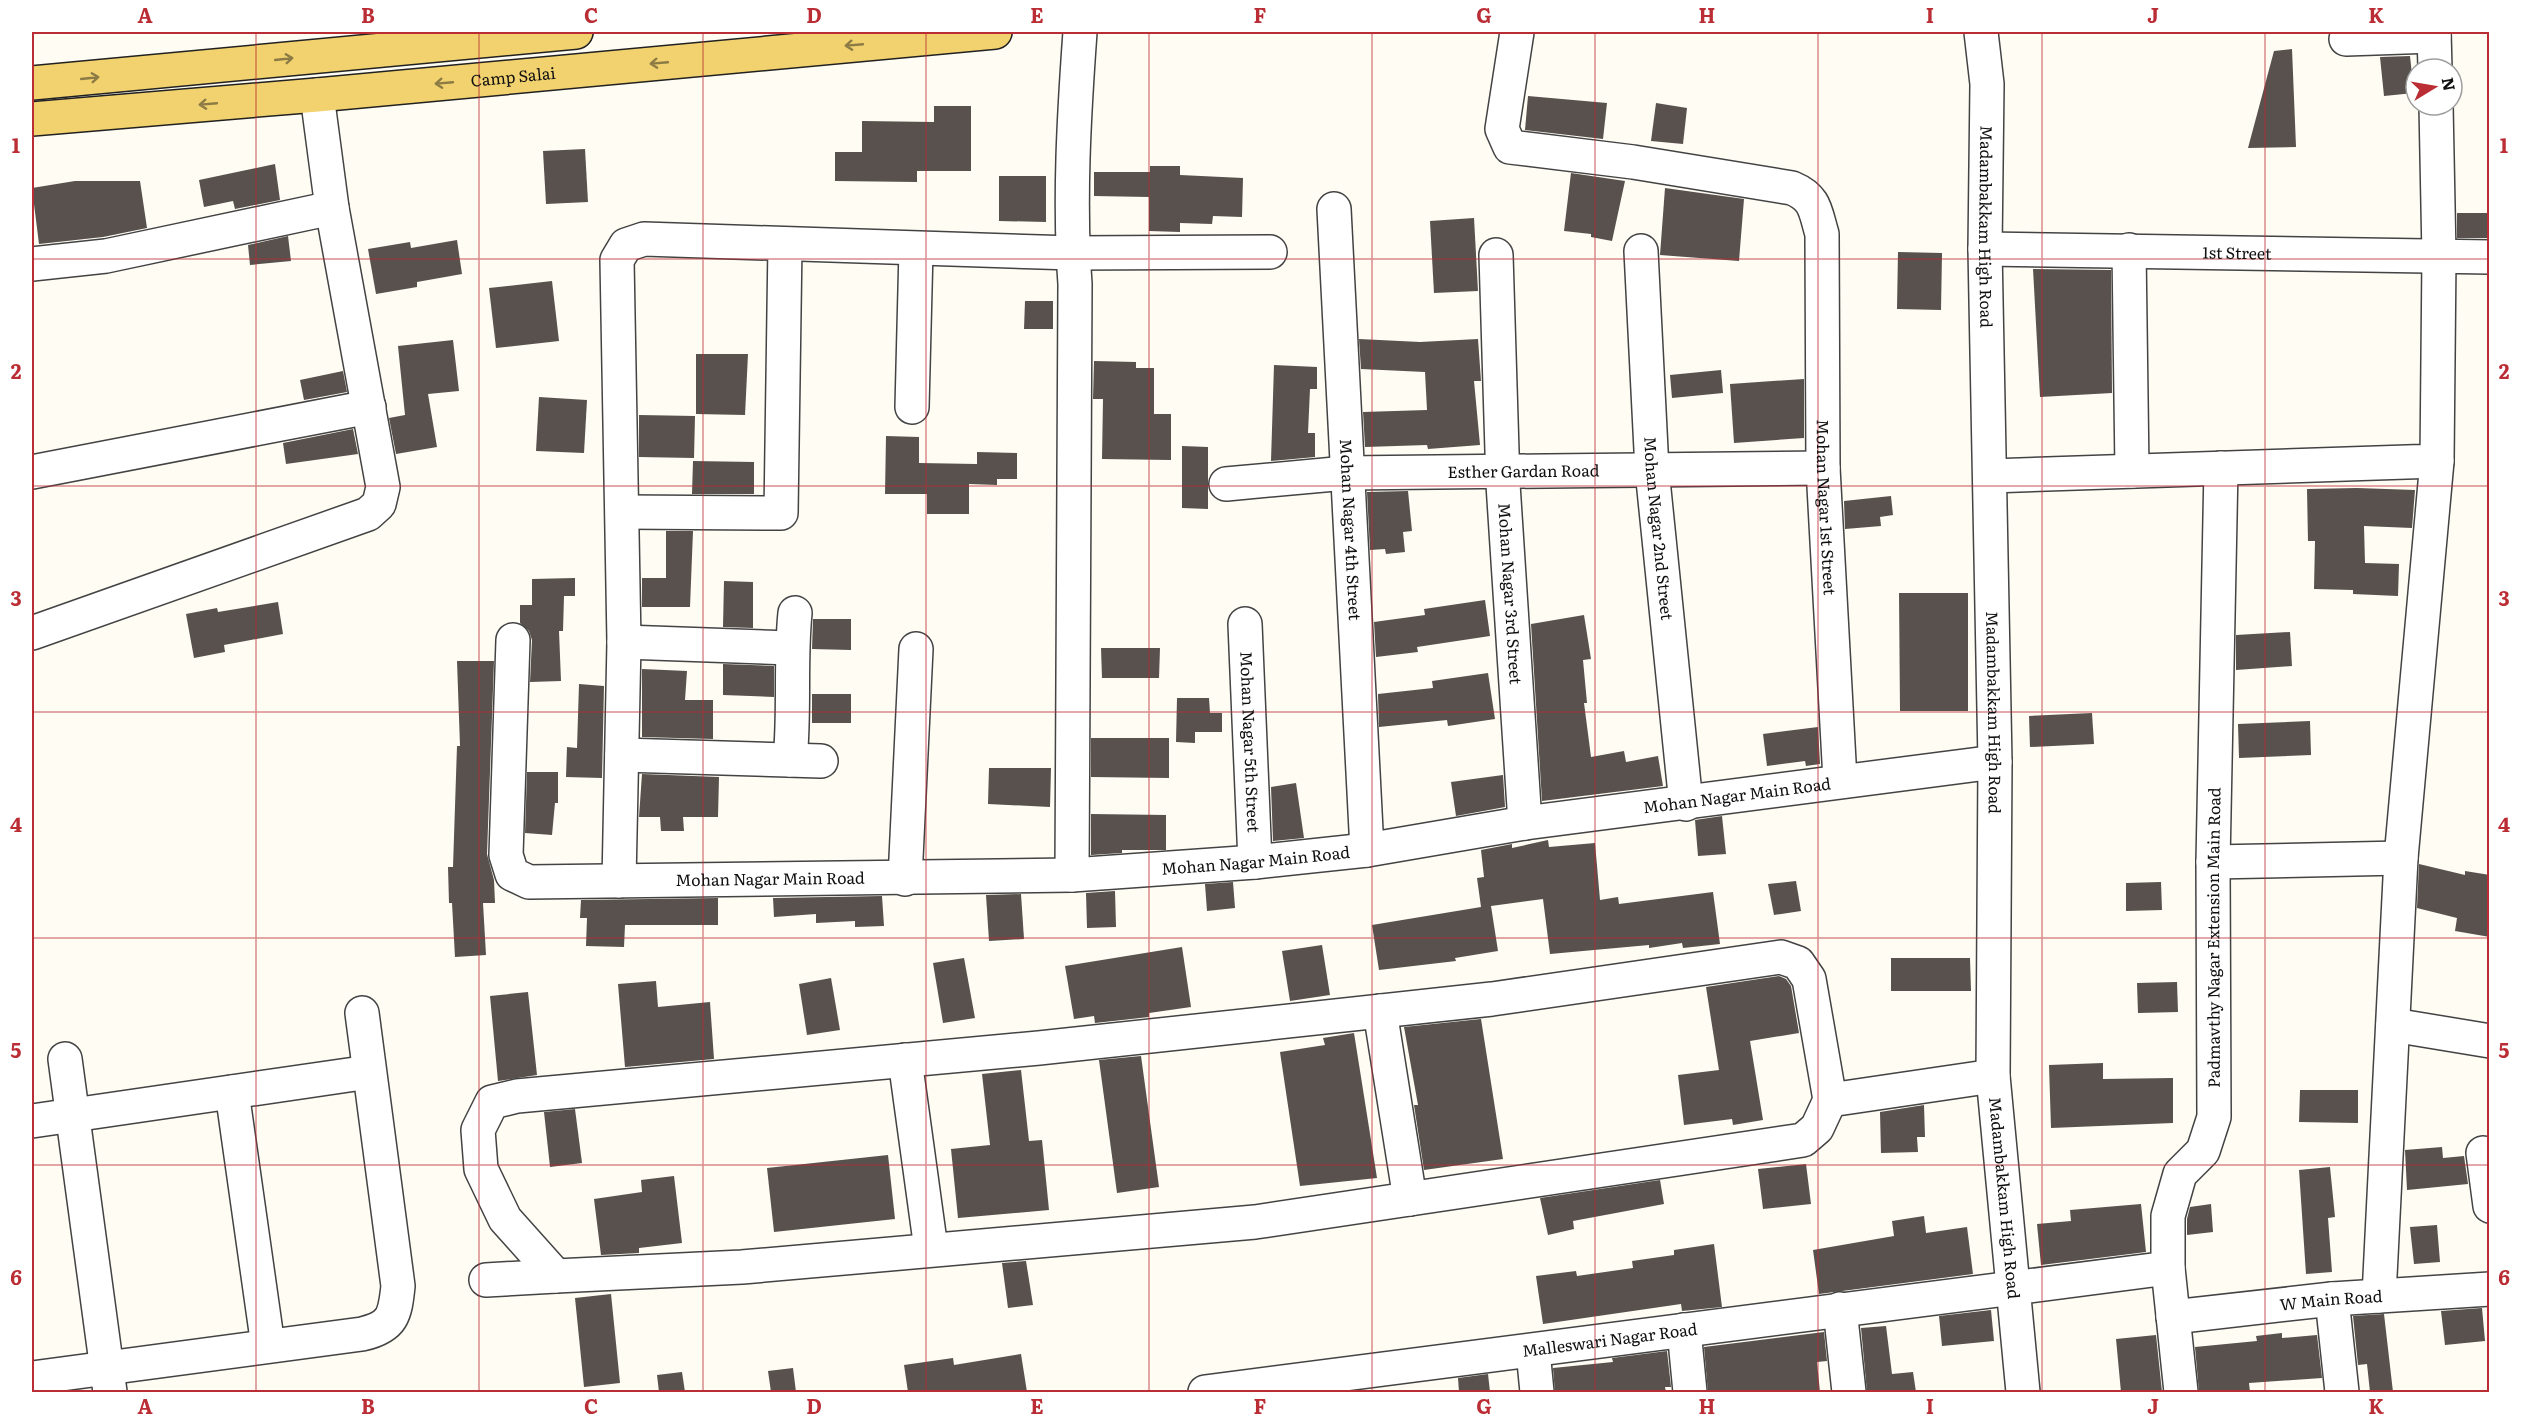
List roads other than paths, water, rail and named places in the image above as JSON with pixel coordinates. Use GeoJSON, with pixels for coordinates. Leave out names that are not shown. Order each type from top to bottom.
{"type":"FeatureCollection","features":[{"type":"Feature","properties":{"kind":"main road"},"geometry":{"type":"LineString","coordinates":[[32,83],[576,32]]}},
{"type":"Feature","properties":{"kind":"main road","name":"Camp Salai"},"geometry":{"type":"LineString","coordinates":[[32,119],[318,95],[996,32]]}},
{"type":"Feature","properties":{"kind":"main road"},"geometry":{"type":"LineString","coordinates":[[243,63],[247,101]]}},
{"type":"Feature","properties":{"kind":"street"},"geometry":{"type":"LineString","coordinates":[[1072,875],[1076,284],[1073,253],[1076,84],[1080,32]]}},
{"type":"Feature","properties":{"kind":"street","name":"Mohan Nagar 1st Street"},"geometry":{"type":"LineString","coordinates":[[1517,32],[1503,129],[1510,147],[1633,162],[1792,188],[1806,194],[1812,202],[1822,234],[1823,468],[1840,780]]}},
{"type":"Feature","properties":{"kind":"street","name":"Madambakkam High Road"},"geometry":{"type":"LineString","coordinates":[[1981,32],[1987,84],[1985,249],[1995,762],[1992,1076],[2023,1392]]}},
{"type":"Feature","properties":{"kind":"street"},"geometry":{"type":"LineString","coordinates":[[2346,39],[2434,34],[2435,57]]}},
{"type":"Feature","properties":{"kind":"street"},"geometry":{"type":"LineString","coordinates":[[32,633],[368,514],[380,504],[383,487],[333,208],[318,95]]}},
{"type":"Feature","properties":{"kind":"street"},"geometry":{"type":"LineString","coordinates":[[2379,1296],[2401,858],[2437,461],[2439,256],[2436,117]]}},
{"type":"Feature","properties":{"kind":"street"},"geometry":{"type":"LineString","coordinates":[[32,264],[106,256],[333,208]]}},
{"type":"Feature","properties":{"kind":"street","name":"Mohan Nagar 4th Street"},"geometry":{"type":"LineString","coordinates":[[1334,209],[1367,850]]}},
{"type":"Feature","properties":{"kind":"street"},"geometry":{"type":"LineString","coordinates":[[619,881],[624,512],[617,260],[626,245],[644,239],[1073,253],[1269,252]]}},
{"type":"Feature","properties":{"kind":"street"},"geometry":{"type":"LineString","coordinates":[[624,512],[792,513],[785,244]]}},
{"type":"Feature","properties":{"kind":"street"},"geometry":{"type":"LineString","coordinates":[[912,407],[916,249]]}},
{"type":"Feature","properties":{"kind":"street","name":"1st Street"},"geometry":{"type":"LineString","coordinates":[[1985,249],[2490,257]]}},
{"type":"Feature","properties":{"kind":"street"},"geometry":{"type":"LineString","coordinates":[[2129,250],[2132,471]]}},
{"type":"Feature","properties":{"kind":"street","name":"Mohan Nagar 2nd Street"},"geometry":{"type":"LineString","coordinates":[[1641,251],[1652,470],[1686,804]]}},
{"type":"Feature","properties":{"kind":"street","name":"Mohan Nagar 3rd Street"},"geometry":{"type":"LineString","coordinates":[[1496,255],[1503,470],[1525,823]]}},
{"type":"Feature","properties":{"kind":"street"},"geometry":{"type":"LineString","coordinates":[[32,472],[369,407]]}},
{"type":"Feature","properties":{"kind":"street"},"geometry":{"type":"LineString","coordinates":[[1990,476],[2437,461]]}},
{"type":"Feature","properties":{"kind":"street","name":"Esther Gardan Road"},"geometry":{"type":"LineString","coordinates":[[1226,484],[1346,473],[1823,468]]}},
{"type":"Feature","properties":{"kind":"street","name":"Padmavthy Nagar Extension Main Road"},"geometry":{"type":"LineString","coordinates":[[2181,1392],[2168,1268],[2168,1216],[2180,1174],[2203,1151],[2214,1117],[2212,862],[2221,468]]}},
{"type":"Feature","properties":{"kind":"street"},"geometry":{"type":"LineString","coordinates":[[622,755],[806,760],[794,695],[792,648],[795,613]]}},
{"type":"Feature","properties":{"kind":"street","name":"Mohan Nagar 5th Street"},"geometry":{"type":"LineString","coordinates":[[1245,624],[1255,862]]}},
{"type":"Feature","properties":{"kind":"street","name":"Mohan Nagar Main Road"},"geometry":{"type":"LineString","coordinates":[[513,640],[506,855],[512,874],[529,882],[905,879],[1072,875],[1255,862],[1367,850],[1525,823],[1686,804],[1840,780],[1995,762]]}},
{"type":"Feature","properties":{"kind":"street"},"geometry":{"type":"LineString","coordinates":[[624,642],[792,648]]}},
{"type":"Feature","properties":{"kind":"street"},"geometry":{"type":"LineString","coordinates":[[905,879],[916,649]]}},
{"type":"Feature","properties":{"kind":"street"},"geometry":{"type":"LineString","coordinates":[[2212,862],[2401,858]]}},
{"type":"Feature","properties":{"kind":"street"},"geometry":{"type":"LineString","coordinates":[[486,1280],[742,1267],[1255,1222],[1803,1140],[1817,1128],[1830,1100],[1809,979],[1798,963],[1781,957],[1492,999],[905,1060],[517,1096],[492,1102],[478,1130],[481,1169],[505,1219],[556,1276]]}},
{"type":"Feature","properties":{"kind":"street"},"geometry":{"type":"LineString","coordinates":[[1380,1011],[1410,1199]]}},
{"type":"Feature","properties":{"kind":"street"},"geometry":{"type":"LineString","coordinates":[[32,1378],[108,1380],[268,1346],[374,1331],[386,1325],[396,1310],[396,1266],[362,1013]]}},
{"type":"Feature","properties":{"kind":"street"},"geometry":{"type":"LineString","coordinates":[[2393,1025],[2490,1041]]}},
{"type":"Feature","properties":{"kind":"street"},"geometry":{"type":"LineString","coordinates":[[65,1059],[108,1380]]}},
{"type":"Feature","properties":{"kind":"street"},"geometry":{"type":"LineString","coordinates":[[905,1060],[931,1249]]}},
{"type":"Feature","properties":{"kind":"street"},"geometry":{"type":"LineString","coordinates":[[32,1121],[369,1072]]}},
{"type":"Feature","properties":{"kind":"street"},"geometry":{"type":"LineString","coordinates":[[1830,1100],[1992,1076]]}},
{"type":"Feature","properties":{"kind":"street"},"geometry":{"type":"LineString","coordinates":[[232,1092],[268,1346]]}},
{"type":"Feature","properties":{"kind":"street"},"geometry":{"type":"LineString","coordinates":[[2483,1153],[2490,1206]]}},
{"type":"Feature","properties":{"kind":"street","name":"Malleswari Nagar Road"},"geometry":{"type":"LineString","coordinates":[[1216,1392],[1380,1381],[1533,1351],[2014,1286],[2168,1268]]}},
{"type":"Feature","properties":{"kind":"street","name":"W Main Road"},"geometry":{"type":"LineString","coordinates":[[2173,1317],[2332,1299],[2490,1289]]}},
{"type":"Feature","properties":{"kind":"street"},"geometry":{"type":"LineString","coordinates":[[2332,1299],[2342,1392]]}},
{"type":"Feature","properties":{"kind":"street"},"geometry":{"type":"LineString","coordinates":[[1840,1309],[1849,1392]]}},
{"type":"Feature","properties":{"kind":"street"},"geometry":{"type":"LineString","coordinates":[[1683,1330],[1690,1392]]}},
{"type":"Feature","properties":{"kind":"street"},"geometry":{"type":"LineString","coordinates":[[1533,1351],[1537,1392]]}}]}
